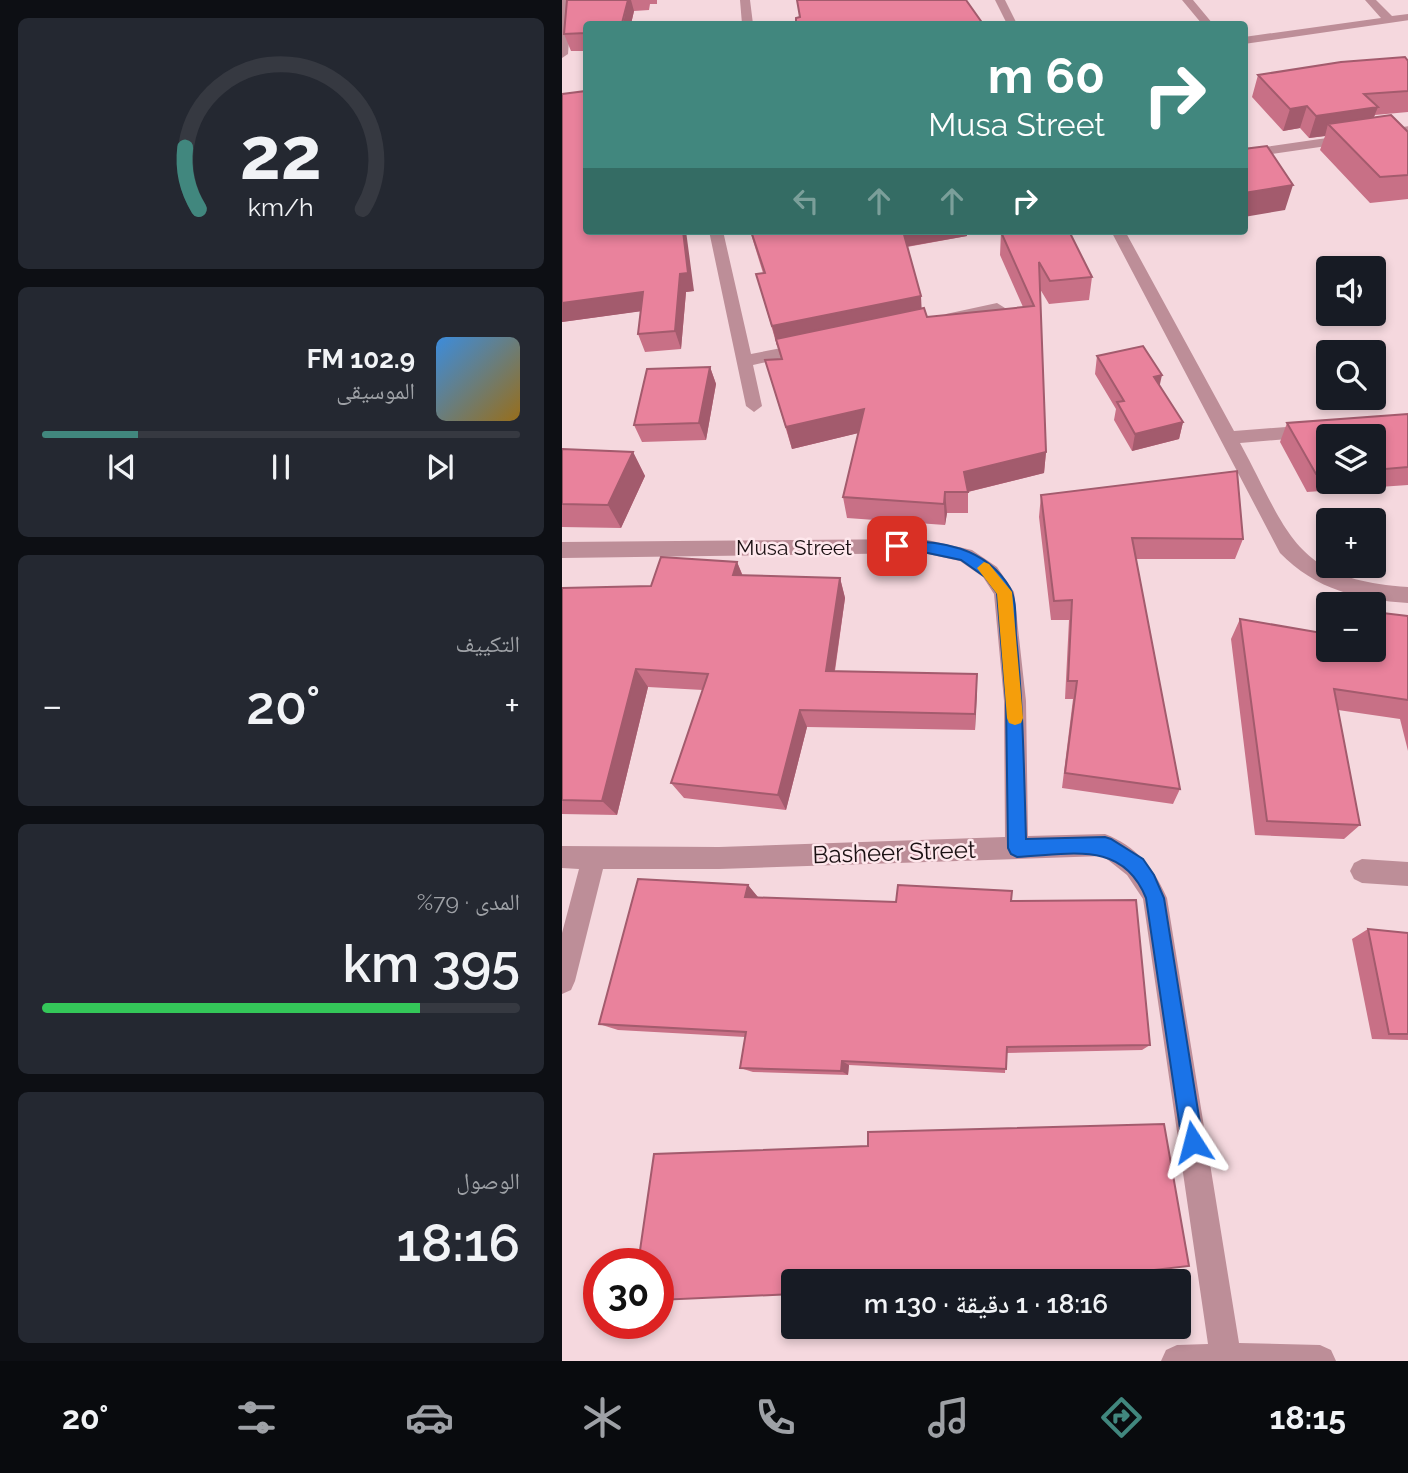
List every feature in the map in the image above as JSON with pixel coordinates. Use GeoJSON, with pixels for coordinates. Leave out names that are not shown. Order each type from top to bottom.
{"type":"FeatureCollection","features":[{"type":"Feature","properties":{"kind":"street"},"geometry":{"type":"LineString","coordinates":[[562,54],[567,0]]}},
{"type":"Feature","properties":{"kind":"street"},"geometry":{"type":"LineString","coordinates":[[745,0],[748,21]]}},
{"type":"Feature","properties":{"kind":"street"},"geometry":{"type":"LineString","coordinates":[[1000,0],[1010,21]]}},
{"type":"Feature","properties":{"kind":"street"},"geometry":{"type":"LineString","coordinates":[[1187,0],[1205,21]]}},
{"type":"Feature","properties":{"kind":"street"},"geometry":{"type":"LineString","coordinates":[[1370,0],[1390,20]]}},
{"type":"Feature","properties":{"kind":"street"},"geometry":{"type":"LineString","coordinates":[[1248,40],[1408,17]]}},
{"type":"Feature","properties":{"kind":"street"},"geometry":{"type":"LineString","coordinates":[[1248,153],[1408,130]]}},
{"type":"Feature","properties":{"kind":"street"},"geometry":{"type":"LineString","coordinates":[[717,235],[754,406]]}},
{"type":"Feature","properties":{"kind":"street"},"geometry":{"type":"LineString","coordinates":[[1120,235],[1287,548],[1306,567],[1350,590],[1408,595]]}},
{"type":"Feature","properties":{"kind":"street"},"geometry":{"type":"LineString","coordinates":[[931,322],[997,308]]}},
{"type":"Feature","properties":{"kind":"street"},"geometry":{"type":"LineString","coordinates":[[744,360],[824,344]]}},
{"type":"Feature","properties":{"kind":"street"},"geometry":{"type":"LineString","coordinates":[[1229,438],[1316,431]]}},
{"type":"Feature","properties":{"kind":"street","name":"Musa Street"},"geometry":{"type":"LineString","coordinates":[[562,550],[923,546],[965,555],[990,572],[1004,592],[1015,701],[1017,848]]}},
{"type":"Feature","properties":{"kind":"street","name":"Basheer Street"},"geometry":{"type":"LineString","coordinates":[[562,857],[719,858],[1105,845],[1136,865],[1155,898],[1226,1358]]}},
{"type":"Feature","properties":{"kind":"street"},"geometry":{"type":"LineString","coordinates":[[562,981],[594,858]]}},
{"type":"Feature","properties":{"kind":"street"},"geometry":{"type":"LineString","coordinates":[[1362,871],[1408,874]]}},
{"type":"Feature","properties":{"kind":"street"},"geometry":{"type":"LineString","coordinates":[[1177,1361],[1226,1358],[1320,1361]]}},
{"type":"Feature","properties":{"kind":"building"},"geometry":{"type":"Polygon","coordinates":[[[567,0],[628,0],[623,21],[583,21],[583,33],[564,34],[567,0]]]}},
{"type":"Feature","properties":{"kind":"building"},"geometry":{"type":"Polygon","coordinates":[[[797,0],[966,0],[981,21],[796,21],[796,18],[800,17],[797,0]]]}},
{"type":"Feature","properties":{"kind":"building"},"geometry":{"type":"Polygon","coordinates":[[[1405,57],[1408,61],[1408,91],[1364,94],[1378,107],[1316,116],[1307,106],[1290,109],[1258,75],[1341,62],[1405,57]]]}},
{"type":"Feature","properties":{"kind":"building"},"geometry":{"type":"Polygon","coordinates":[[[583,91],[583,235],[683,235],[688,273],[680,274],[675,331],[638,334],[643,292],[562,303],[562,94],[583,91]]]}},
{"type":"Feature","properties":{"kind":"building"},"geometry":{"type":"Polygon","coordinates":[[[1391,115],[1408,132],[1408,175],[1380,177],[1328,124],[1391,115]]]}},
{"type":"Feature","properties":{"kind":"building"},"geometry":{"type":"Polygon","coordinates":[[[1267,146],[1293,185],[1248,192],[1248,148],[1267,146]]]}},
{"type":"Feature","properties":{"kind":"building"},"geometry":{"type":"Polygon","coordinates":[[[752,235],[904,235],[921,296],[772,326],[756,274],[765,273],[752,235]]]}},
{"type":"Feature","properties":{"kind":"building"},"geometry":{"type":"Polygon","coordinates":[[[1002,235],[1071,235],[1092,277],[1050,281],[1039,262],[1046,452],[964,472],[968,492],[945,492],[944,504],[843,497],[864,409],[786,427],[765,360],[782,359],[776,339],[924,308],[927,317],[1034,306],[1002,235]]]}},
{"type":"Feature","properties":{"kind":"building"},"geometry":{"type":"Polygon","coordinates":[[[1143,346],[1162,375],[1154,377],[1183,422],[1135,434],[1117,402],[1124,401],[1097,356],[1143,346]]]}},
{"type":"Feature","properties":{"kind":"building"},"geometry":{"type":"Polygon","coordinates":[[[710,367],[699,423],[634,425],[647,369],[710,367]]]}},
{"type":"Feature","properties":{"kind":"building"},"geometry":{"type":"Polygon","coordinates":[[[1408,414],[1408,467],[1386,469],[1386,424],[1316,424],[1316,474],[1287,423],[1408,414]]]}},
{"type":"Feature","properties":{"kind":"building"},"geometry":{"type":"Polygon","coordinates":[[[562,449],[633,452],[608,505],[562,504],[562,449]]]}},
{"type":"Feature","properties":{"kind":"building"},"geometry":{"type":"Polygon","coordinates":[[[1237,471],[1243,539],[1132,538],[1180,789],[1065,773],[1077,681],[1068,681],[1072,600],[1054,601],[1041,495],[1237,471]]]}},
{"type":"Feature","properties":{"kind":"building"},"geometry":{"type":"Polygon","coordinates":[[[661,557],[737,562],[733,575],[840,578],[826,671],[977,674],[975,714],[800,710],[778,795],[671,783],[708,674],[636,669],[602,801],[562,800],[562,588],[651,586],[661,557]]]}},
{"type":"Feature","properties":{"kind":"building"},"geometry":{"type":"Polygon","coordinates":[[[1386,613],[1408,616],[1408,700],[1334,689],[1360,825],[1267,821],[1240,619],[1316,632],[1316,662],[1386,662],[1386,613]]]}},
{"type":"Feature","properties":{"kind":"building"},"geometry":{"type":"Polygon","coordinates":[[[638,879],[748,885],[745,897],[896,902],[898,885],[1012,891],[1011,901],[1136,900],[1150,1045],[1007,1047],[1006,1069],[842,1061],[841,1071],[740,1068],[746,1032],[599,1024],[638,879]]]}},
{"type":"Feature","properties":{"kind":"building"},"geometry":{"type":"Polygon","coordinates":[[[1368,929],[1408,933],[1408,1034],[1389,1034],[1368,929]]]}},
{"type":"Feature","properties":{"kind":"building"},"geometry":{"type":"Polygon","coordinates":[[[1164,1124],[1189,1266],[1163,1269],[781,1269],[781,1295],[674,1299],[674,1248],[640,1248],[654,1154],[868,1146],[868,1132],[1164,1124]]]}},
{"type":"Feature","properties":{"kind":"slow traffic"},"geometry":{"type":"LineString","coordinates":[[984,568],[1004,592],[1009,624],[1015,718]]}},
{"type":"Feature","properties":{"kind":"route"},"geometry":{"type":"LineString","coordinates":[[897,546],[923,546],[965,555],[990,572],[1004,592],[1015,701],[1017,848],[1105,845],[1136,865],[1148,881],[1155,898],[1193,1142]]}}]}
